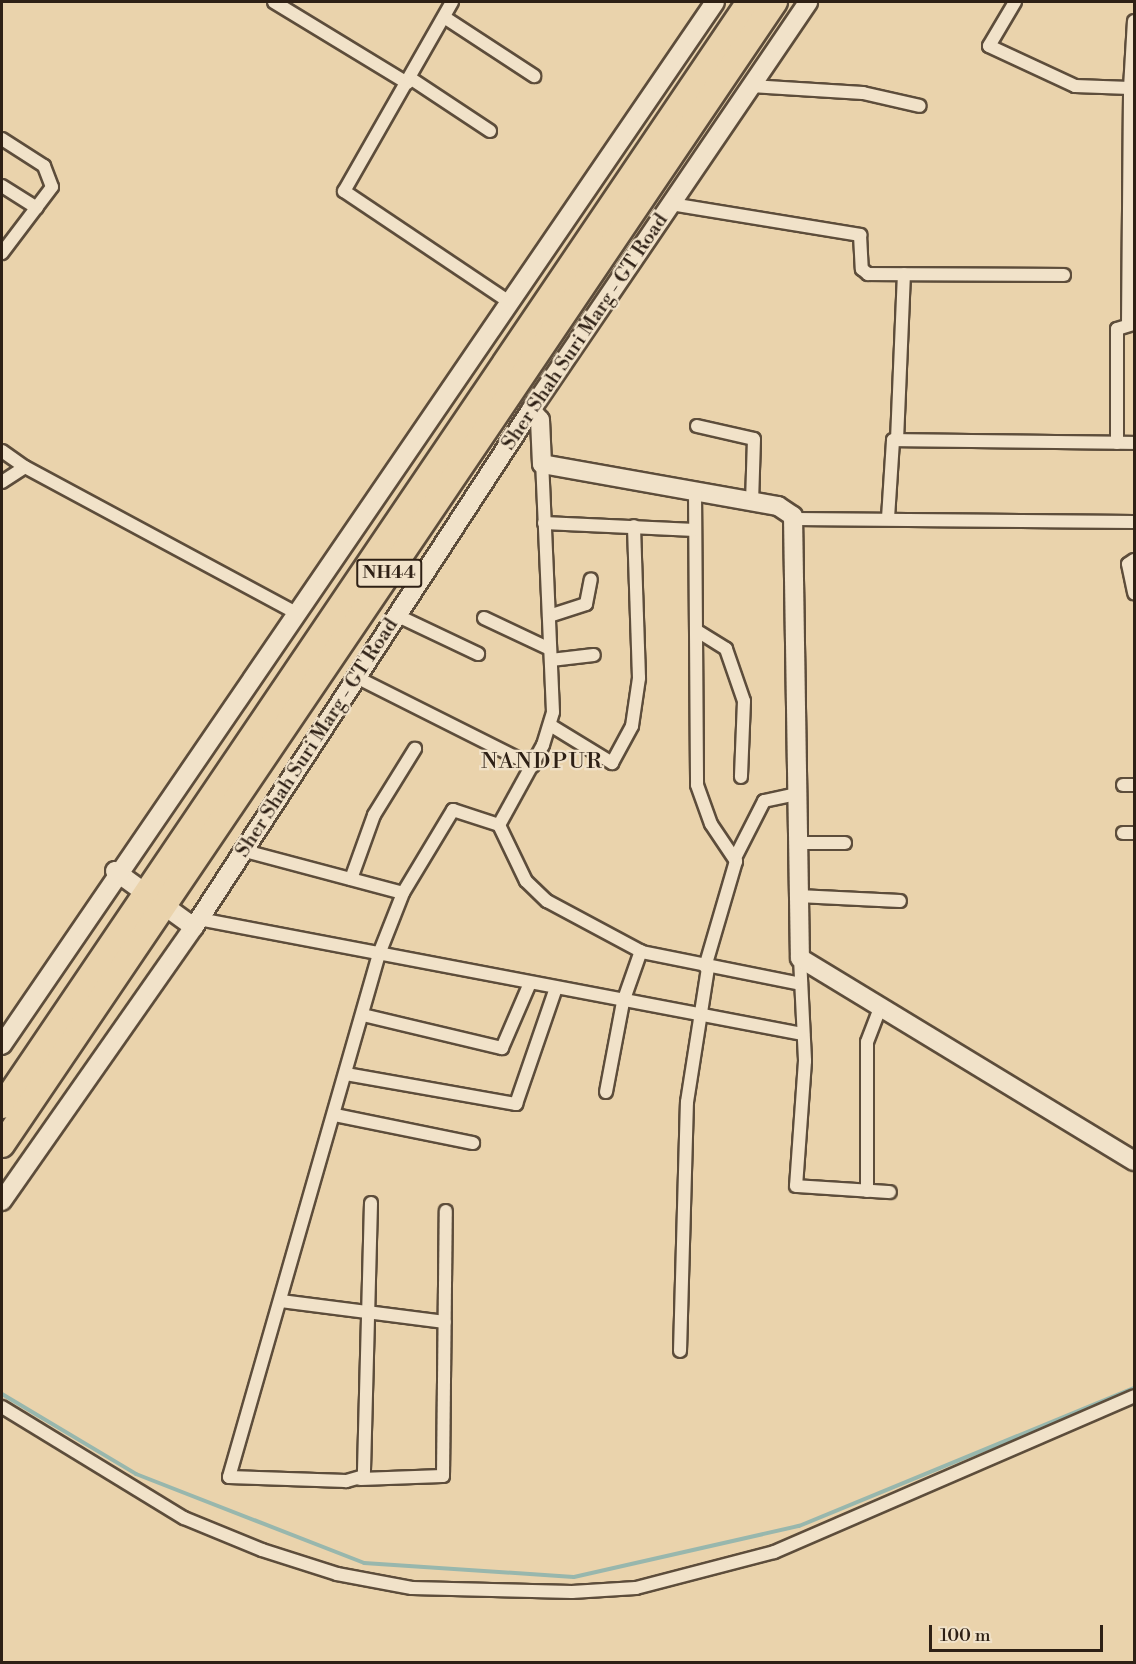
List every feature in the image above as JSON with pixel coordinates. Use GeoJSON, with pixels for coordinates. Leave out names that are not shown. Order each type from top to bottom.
{"type":"FeatureCollection","features":[{"type":"Feature","properties":{"kind":"highway","name":"NH44"},"geometry":{"type":"LineString","coordinates":[[2,1106],[749,2]]}},
{"type":"Feature","properties":{"kind":"highway","name":"Sher Shah Suri Marg - GT Road"},"geometry":{"type":"LineString","coordinates":[[2,1145],[775,2]]}},
{"type":"Feature","properties":{"kind":"street"},"geometry":{"type":"LineString","coordinates":[[274,2],[409,80],[490,131]]}},
{"type":"Feature","properties":{"kind":"street"},"geometry":{"type":"LineString","coordinates":[[452,2],[345,193],[520,296]]}},
{"type":"Feature","properties":{"kind":"street"},"geometry":{"type":"LineString","coordinates":[[2,1045],[115,871],[520,296],[715,2]]}},
{"type":"Feature","properties":{"kind":"street","name":"Sher Shah Suri Marg - GT Road"},"geometry":{"type":"LineString","coordinates":[[2,1201],[245,851],[531,410],[578,329],[671,204],[808,2]]}},
{"type":"Feature","properties":{"kind":"street"},"geometry":{"type":"LineString","coordinates":[[1015,2],[991,38],[991,48],[1036,64],[1070,85],[1130,88]]}},
{"type":"Feature","properties":{"kind":"street"},"geometry":{"type":"LineString","coordinates":[[444,17],[534,76]]}},
{"type":"Feature","properties":{"kind":"street"},"geometry":{"type":"LineString","coordinates":[[1117,443],[1116,330],[1131,324],[1130,88],[1134,21]]}},
{"type":"Feature","properties":{"kind":"street"},"geometry":{"type":"LineString","coordinates":[[751,86],[863,93],[920,106]]}},
{"type":"Feature","properties":{"kind":"street"},"geometry":{"type":"LineString","coordinates":[[2,139],[49,174],[50,191],[2,253]]}},
{"type":"Feature","properties":{"kind":"street"},"geometry":{"type":"LineString","coordinates":[[2,186],[37,208]]}},
{"type":"Feature","properties":{"kind":"street"},"geometry":{"type":"LineString","coordinates":[[671,204],[860,235],[863,271],[1064,275]]}},
{"type":"Feature","properties":{"kind":"street"},"geometry":{"type":"LineString","coordinates":[[897,440],[904,273]]}},
{"type":"Feature","properties":{"kind":"street"},"geometry":{"type":"LineString","coordinates":[[499,825],[533,766],[550,724],[549,616],[540,420],[531,410]]}},
{"type":"Feature","properties":{"kind":"street"},"geometry":{"type":"LineString","coordinates":[[697,426],[754,439],[752,501]]}},
{"type":"Feature","properties":{"kind":"street"},"geometry":{"type":"LineString","coordinates":[[888,518],[889,445],[897,440],[1134,443]]}},
{"type":"Feature","properties":{"kind":"street"},"geometry":{"type":"LineString","coordinates":[[2,450],[25,467],[296,613]]}},
{"type":"Feature","properties":{"kind":"street"},"geometry":{"type":"LineString","coordinates":[[542,464],[782,507],[795,519],[888,518],[1134,522]]}},
{"type":"Feature","properties":{"kind":"street"},"geometry":{"type":"LineString","coordinates":[[2,482],[25,467]]}},
{"type":"Feature","properties":{"kind":"street"},"geometry":{"type":"LineString","coordinates":[[695,491],[699,632],[697,790],[711,824],[735,858]]}},
{"type":"Feature","properties":{"kind":"street"},"geometry":{"type":"LineString","coordinates":[[795,519],[798,896],[803,1034],[796,1186],[890,1192]]}},
{"type":"Feature","properties":{"kind":"street"},"geometry":{"type":"LineString","coordinates":[[544,523],[695,530]]}},
{"type":"Feature","properties":{"kind":"street"},"geometry":{"type":"LineString","coordinates":[[550,724],[612,763],[632,726],[639,678],[634,526]]}},
{"type":"Feature","properties":{"kind":"street"},"geometry":{"type":"LineString","coordinates":[[1134,560],[1128,564],[1134,593]]}},
{"type":"Feature","properties":{"kind":"street"},"geometry":{"type":"LineString","coordinates":[[549,616],[586,604],[591,579]]}},
{"type":"Feature","properties":{"kind":"street"},"geometry":{"type":"LineString","coordinates":[[396,615],[478,654]]}},
{"type":"Feature","properties":{"kind":"street"},"geometry":{"type":"LineString","coordinates":[[484,618],[550,654],[594,655]]}},
{"type":"Feature","properties":{"kind":"street"},"geometry":{"type":"LineString","coordinates":[[699,632],[726,649],[744,701],[741,777]]}},
{"type":"Feature","properties":{"kind":"street"},"geometry":{"type":"LineString","coordinates":[[356,677],[533,766]]}},
{"type":"Feature","properties":{"kind":"street"},"geometry":{"type":"LineString","coordinates":[[351,879],[374,815],[415,749]]}},
{"type":"Feature","properties":{"kind":"street"},"geometry":{"type":"LineString","coordinates":[[680,1351],[687,1102],[707,968],[735,858],[764,801],[797,794]]}},
{"type":"Feature","properties":{"kind":"street"},"geometry":{"type":"LineString","coordinates":[[446,1211],[442,1478],[360,1479],[227,1475],[281,1301],[379,954],[403,893],[453,810],[499,825],[534,890],[641,951],[707,968],[801,984]]}},
{"type":"Feature","properties":{"kind":"street"},"geometry":{"type":"LineString","coordinates":[[798,843],[846,843]]}},
{"type":"Feature","properties":{"kind":"street"},"geometry":{"type":"LineString","coordinates":[[245,851],[403,893]]}},
{"type":"Feature","properties":{"kind":"street"},"geometry":{"type":"LineString","coordinates":[[115,871],[138,888]]}},
{"type":"Feature","properties":{"kind":"street"},"geometry":{"type":"LineString","coordinates":[[798,896],[900,901]]}},
{"type":"Feature","properties":{"kind":"street"},"geometry":{"type":"LineString","coordinates":[[173,912],[196,923],[379,954],[623,1002],[803,1034]]}},
{"type":"Feature","properties":{"kind":"street"},"geometry":{"type":"LineString","coordinates":[[606,1092],[623,1002],[641,951]]}},
{"type":"Feature","properties":{"kind":"street"},"geometry":{"type":"LineString","coordinates":[[800,958],[879,1010],[1134,1161]]}},
{"type":"Feature","properties":{"kind":"street"},"geometry":{"type":"LineString","coordinates":[[363,1016],[500,1048],[530,983]]}},
{"type":"Feature","properties":{"kind":"street"},"geometry":{"type":"LineString","coordinates":[[346,1074],[516,1104],[556,988]]}},
{"type":"Feature","properties":{"kind":"street"},"geometry":{"type":"LineString","coordinates":[[867,1191],[867,1042],[879,1010]]}},
{"type":"Feature","properties":{"kind":"street"},"geometry":{"type":"LineString","coordinates":[[335,1115],[472,1143]]}},
{"type":"Feature","properties":{"kind":"street"},"geometry":{"type":"LineString","coordinates":[[360,1479],[365,1471],[366,1315],[371,1203]]}},
{"type":"Feature","properties":{"kind":"street"},"geometry":{"type":"LineString","coordinates":[[281,1301],[366,1315],[445,1322]]}},
{"type":"Feature","properties":{"kind":"street"},"geometry":{"type":"LineString","coordinates":[[2,1407],[184,1518],[262,1550],[337,1574],[412,1588],[561,1592],[636,1587],[774,1552],[1134,1396]]}},
{"type":"Feature","properties":{"kind":"waterway"},"geometry":{"type":"LineString","coordinates":[[2,1394],[136,1474],[364,1563],[574,1577],[799,1526],[1134,1388]]}},
{"type":"Feature","properties":{"kind":"district","name":"NANDPUR"},"geometry":{"type":"Point","coordinates":[542,762]}}]}
